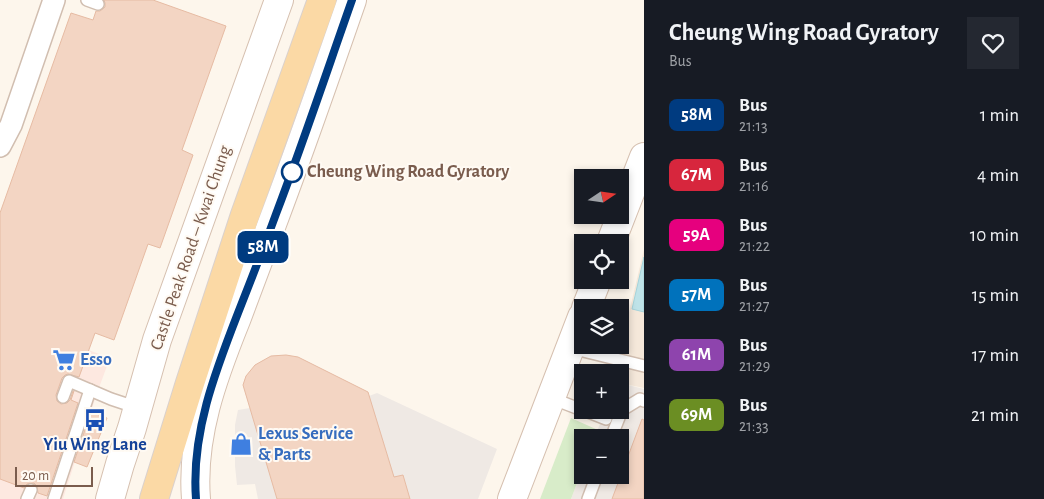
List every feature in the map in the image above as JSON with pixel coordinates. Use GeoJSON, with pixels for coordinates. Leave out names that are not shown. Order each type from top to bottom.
{"type":"FeatureCollection","features":[{"type":"Feature","properties":{"kind":"main road","name":"Castle Peak Road – Kwai Chung"},"geometry":{"type":"LineString","coordinates":[[110,499],[157,340],[279,0]]}},
{"type":"Feature","properties":{"kind":"main road","name":"Castle Peak Road – Kwai Chung"},"geometry":{"type":"LineString","coordinates":[[137,499],[236,212],[303,0]]}},
{"type":"Feature","properties":{"kind":"main road","name":"Castle Peak Road – Kwai Chung"},"geometry":{"type":"LineString","coordinates":[[154,499],[190,383],[236,212],[322,0]]}},
{"type":"Feature","properties":{"kind":"main road"},"geometry":{"type":"LineString","coordinates":[[196,499],[197,451],[200,431],[219,363],[296,162],[352,0]]}},
{"type":"Feature","properties":{"kind":"main road"},"geometry":{"type":"LineString","coordinates":[[614,234],[644,157]]}},
{"type":"Feature","properties":{"kind":"main road"},"geometry":{"type":"LineString","coordinates":[[512,499],[574,338]]}},
{"type":"Feature","properties":{"kind":"street"},"geometry":{"type":"LineString","coordinates":[[0,146],[11,125],[54,0]]}},
{"type":"Feature","properties":{"kind":"lane"},"geometry":{"type":"LineString","coordinates":[[86,0],[98,4]]}},
{"type":"Feature","properties":{"kind":"lane"},"geometry":{"type":"LineString","coordinates":[[570,348],[644,366]]}},
{"type":"Feature","properties":{"kind":"lane"},"geometry":{"type":"LineString","coordinates":[[63,397],[69,381],[138,408]]}},
{"type":"Feature","properties":{"kind":"lane"},"geometry":{"type":"LineString","coordinates":[[54,499],[90,390]]}},
{"type":"Feature","properties":{"kind":"lane"},"geometry":{"type":"LineString","coordinates":[[551,398],[574,407]]}},
{"type":"Feature","properties":{"kind":"lane"},"geometry":{"type":"LineString","coordinates":[[615,429],[622,410],[640,399],[644,401]]}},
{"type":"Feature","properties":{"kind":"lane"},"geometry":{"type":"LineString","coordinates":[[588,499],[594,484]]}},
{"type":"Feature","properties":{"kind":"shaded area"},"geometry":{"type":"Polygon","coordinates":[[[644,249],[644,388],[629,385],[629,364],[622,364],[624,354],[629,354],[629,313],[644,249]]]}},
{"type":"Feature","properties":{"kind":"shaded area","name":"Esso"},"geometry":{"type":"Polygon","coordinates":[[[51,336],[110,358],[63,499],[0,499],[0,475],[51,336]]]}},
{"type":"Feature","properties":{"kind":"shaded area"},"geometry":{"type":"Polygon","coordinates":[[[286,355],[306,361],[363,390],[369,396],[377,393],[497,449],[478,499],[258,499],[255,484],[237,485],[235,425],[238,410],[250,408],[244,390],[244,381],[255,365],[271,356],[286,355]]]}},
{"type":"Feature","properties":{"kind":"shaded area"},"geometry":{"type":"Polygon","coordinates":[[[629,385],[644,389],[644,499],[571,499],[577,484],[629,484],[629,429],[598,429],[602,419],[629,419],[629,385]]]}},
{"type":"Feature","properties":{"kind":"green space"},"geometry":{"type":"Polygon","coordinates":[[[571,418],[596,429],[574,429],[574,484],[577,484],[571,499],[540,499],[571,418]]]}},
{"type":"Feature","properties":{"kind":"water"},"geometry":{"type":"Polygon","coordinates":[[[644,257],[644,312],[632,309],[644,257]]]}},
{"type":"Feature","properties":{"kind":"building"},"geometry":{"type":"Polygon","coordinates":[[[104,0],[153,0],[226,26],[182,150],[193,155],[160,248],[148,244],[114,340],[95,333],[79,377],[68,374],[62,378],[56,395],[57,401],[61,404],[67,403],[74,391],[71,400],[78,403],[47,496],[38,493],[37,486],[34,483],[27,484],[24,488],[0,479],[0,213],[71,13],[93,20],[96,11],[100,11],[105,7],[104,0]]]}},
{"type":"Feature","properties":{"kind":"building"},"geometry":{"type":"Polygon","coordinates":[[[286,355],[298,357],[368,392],[394,477],[403,475],[410,499],[277,499],[243,385],[246,376],[255,365],[271,356],[286,355]]]}},
{"type":"Feature","properties":{"kind":"building"},"geometry":{"type":"Polygon","coordinates":[[[91,412],[107,418],[87,467],[74,462],[91,412]]]}},
{"type":"Feature","properties":{"kind":"building"},"geometry":{"type":"Polygon","coordinates":[[[642,419],[644,420],[644,499],[612,499],[618,484],[629,484],[629,454],[642,419]]]}},
{"type":"Feature","properties":{"kind":"bus line","name":"58M"},"geometry":{"type":"LineString","coordinates":[[196,499],[197,451],[202,422],[219,363],[296,162],[352,0]]}},
{"type":"Feature","properties":{"kind":"place","name":"Cheung Wing Road Gyratory"},"geometry":{"type":"Point","coordinates":[292,172]}},
{"type":"Feature","properties":{"kind":"place","name":"Esso"},"geometry":{"type":"Point","coordinates":[64,360]}},
{"type":"Feature","properties":{"kind":"place","name":"Yiu Wing Lane"},"geometry":{"type":"Point","coordinates":[95,420]}},
{"type":"Feature","properties":{"kind":"place","name":"Lexus Service & Parts"},"geometry":{"type":"Point","coordinates":[241,444]}}]}
